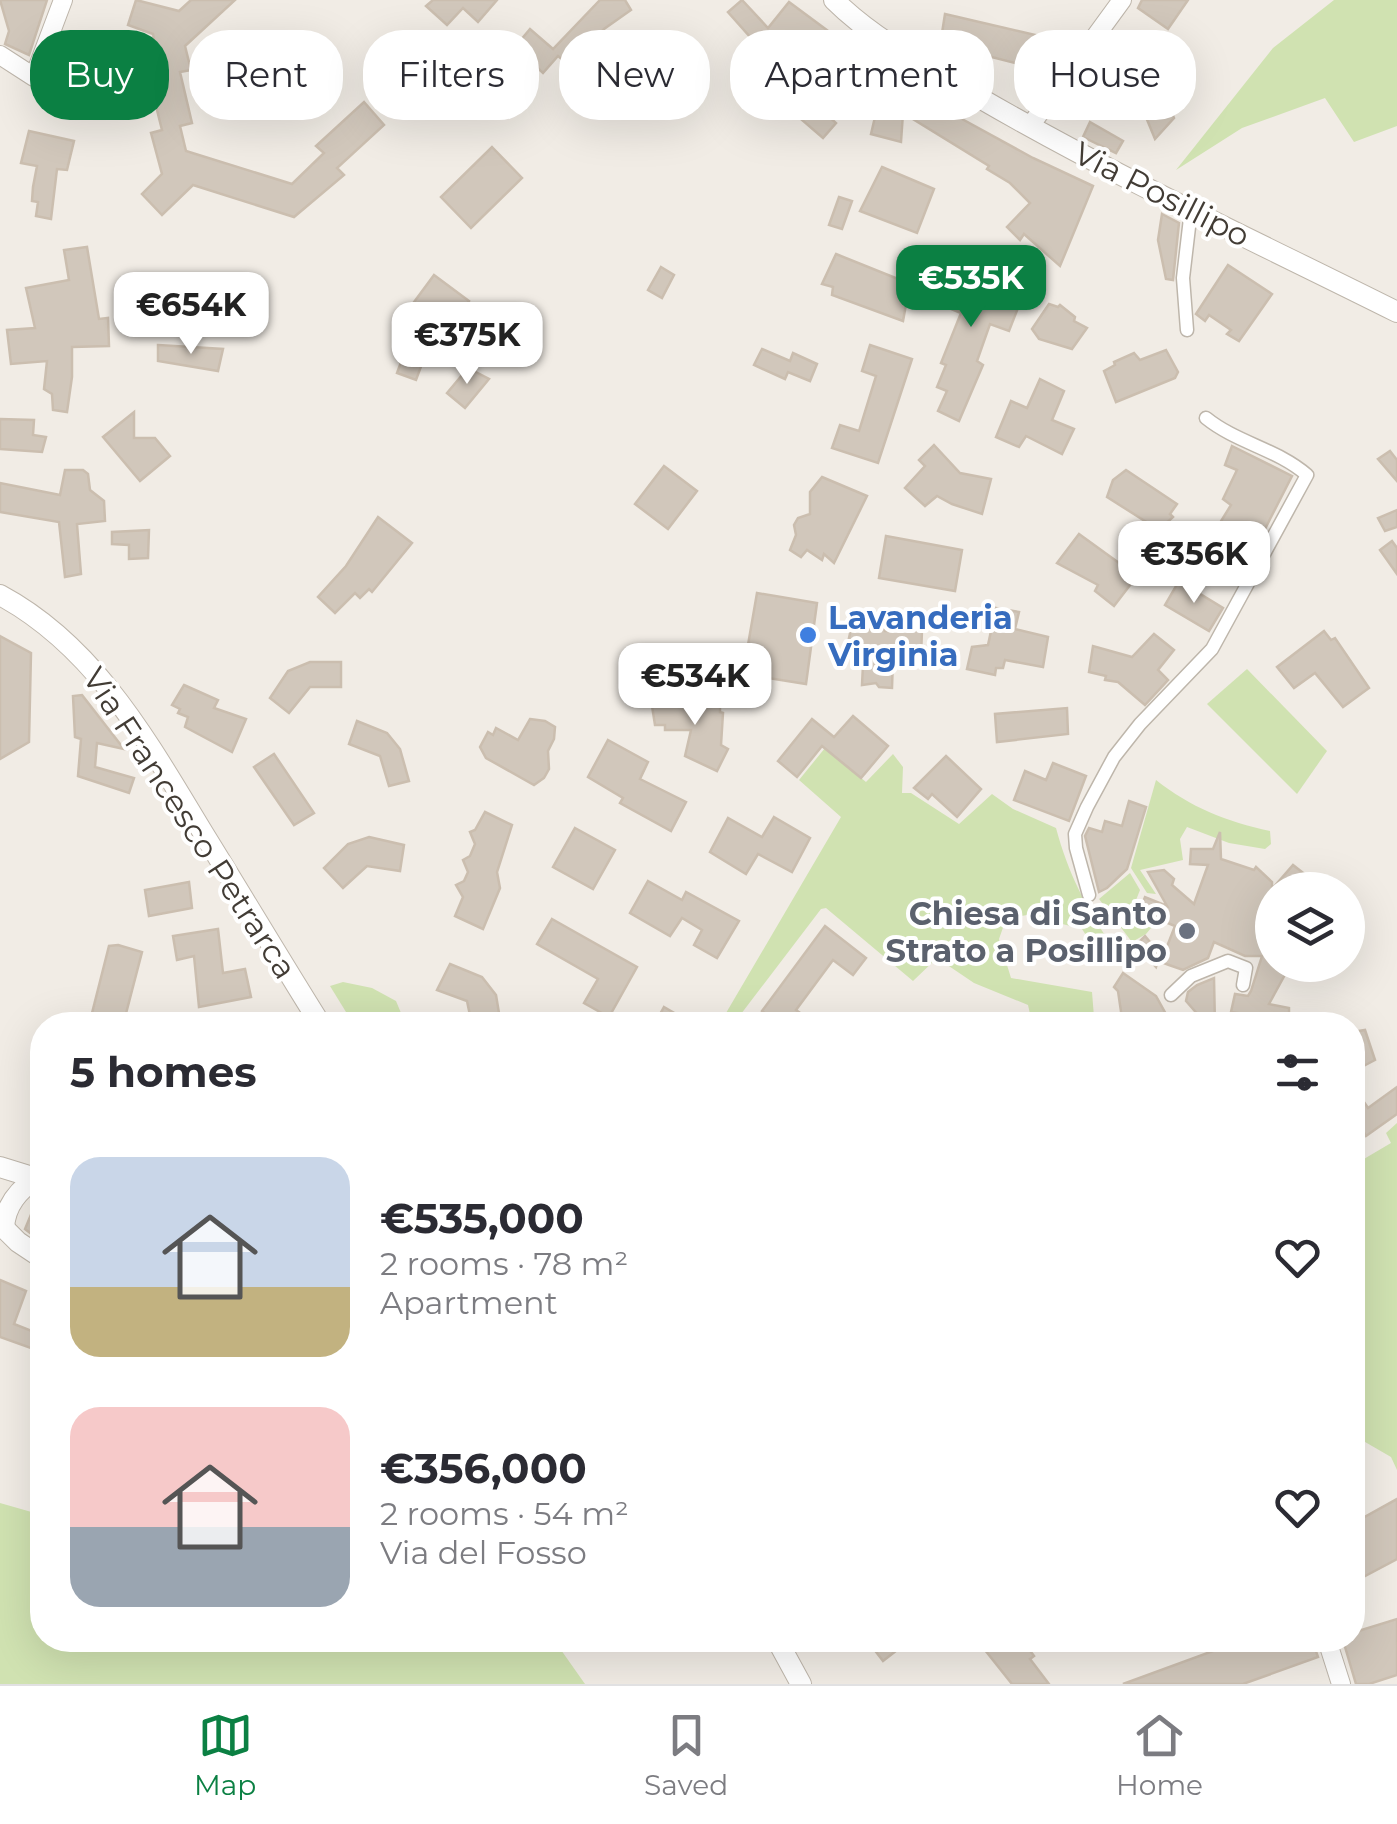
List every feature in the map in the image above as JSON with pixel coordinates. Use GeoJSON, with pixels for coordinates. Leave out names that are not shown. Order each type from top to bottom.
{"type":"FeatureCollection","features":[{"type":"Feature","properties":{"kind":"street"},"geometry":{"type":"LineString","coordinates":[[0,55],[34,77],[63,0]]}},
{"type":"Feature","properties":{"kind":"street","name":"Via Posillipo"},"geometry":{"type":"LineString","coordinates":[[834,0],[912,58],[1030,126],[1397,312]]}},
{"type":"Feature","properties":{"kind":"street"},"geometry":{"type":"LineString","coordinates":[[1030,126],[1122,0]]}},
{"type":"Feature","properties":{"kind":"street"},"geometry":{"type":"LineString","coordinates":[[1187,330],[1184,278],[1191,210]]}},
{"type":"Feature","properties":{"kind":"street"},"geometry":{"type":"LineString","coordinates":[[1089,895],[1075,834],[1087,807],[1114,757],[1131,735],[1212,648],[1307,475],[1278,453],[1224,432],[1206,418]]}},
{"type":"Feature","properties":{"kind":"street","name":"Via Francesco Petrarca"},"geometry":{"type":"LineString","coordinates":[[0,595],[72,647],[106,682],[313,1012]]}},
{"type":"Feature","properties":{"kind":"street"},"geometry":{"type":"LineString","coordinates":[[1170,995],[1191,976],[1228,962],[1246,968],[1243,985]]}},
{"type":"Feature","properties":{"kind":"street"},"geometry":{"type":"LineString","coordinates":[[0,1168],[30,1176]]}},
{"type":"Feature","properties":{"kind":"street"},"geometry":{"type":"LineString","coordinates":[[30,1186],[16,1195],[2,1226],[30,1250]]}},
{"type":"Feature","properties":{"kind":"street"},"geometry":{"type":"LineString","coordinates":[[784,1652],[801,1684]]}},
{"type":"Feature","properties":{"kind":"street"},"geometry":{"type":"LineString","coordinates":[[1331,1652],[1341,1684]]}},
{"type":"Feature","properties":{"kind":"green space"},"geometry":{"type":"Polygon","coordinates":[[[1334,0],[1397,0],[1397,126],[1354,142],[1325,98],[1242,128],[1176,170],[1273,48],[1334,0]]]}},
{"type":"Feature","properties":{"kind":"green space"},"geometry":{"type":"Polygon","coordinates":[[[1247,669],[1327,751],[1297,794],[1207,704],[1247,669]]]}},
{"type":"Feature","properties":{"kind":"green space"},"geometry":{"type":"Polygon","coordinates":[[[825,748],[866,782],[893,754],[903,767],[902,793],[911,793],[959,824],[992,794],[1013,809],[1056,828],[1079,890],[1113,947],[1090,954],[1091,943],[1082,929],[1027,915],[1006,919],[999,939],[1011,978],[1092,992],[1094,1012],[1030,1012],[1028,1005],[974,983],[937,958],[913,981],[826,908],[821,909],[743,1012],[727,1012],[841,817],[799,780],[825,748]]]}},
{"type":"Feature","properties":{"kind":"green space"},"geometry":{"type":"Polygon","coordinates":[[[1156,780],[1210,812],[1270,831],[1271,844],[1265,849],[1229,843],[1187,827],[1180,839],[1183,860],[1140,870],[1156,894],[1147,893],[1131,868],[1156,780]]]}},
{"type":"Feature","properties":{"kind":"green space"},"geometry":{"type":"Polygon","coordinates":[[[1130,873],[1140,890],[1134,905],[1156,922],[1132,942],[1099,899],[1130,873]]]}},
{"type":"Feature","properties":{"kind":"green space"},"geometry":{"type":"Polygon","coordinates":[[[343,982],[372,988],[396,1001],[401,1012],[346,1012],[330,986],[343,982]]]}},
{"type":"Feature","properties":{"kind":"green space"},"geometry":{"type":"Polygon","coordinates":[[[1397,1123],[1397,1470],[1391,1457],[1365,1442],[1365,1158],[1391,1143],[1386,1133],[1397,1123]]]}},
{"type":"Feature","properties":{"kind":"green space"},"geometry":{"type":"Polygon","coordinates":[[[0,1503],[30,1512],[30,1652],[562,1652],[585,1684],[0,1684],[0,1503]]]}},
{"type":"Feature","properties":{"kind":"building"},"geometry":{"type":"Polygon","coordinates":[[[0,0],[47,0],[37,30],[30,30],[29,55],[5,44],[9,31],[0,0]]]}},
{"type":"Feature","properties":{"kind":"building"},"geometry":{"type":"Polygon","coordinates":[[[136,0],[179,11],[191,0],[235,0],[202,30],[189,30],[185,46],[189,70],[180,72],[192,123],[180,126],[186,151],[292,184],[324,153],[316,146],[363,103],[363,120],[380,120],[384,125],[337,168],[344,175],[294,217],[193,185],[162,215],[142,194],[162,174],[151,133],[162,130],[160,120],[169,120],[169,30],[142,30],[128,25],[136,0]]]}},
{"type":"Feature","properties":{"kind":"building"},"geometry":{"type":"Polygon","coordinates":[[[433,0],[497,0],[478,22],[463,8],[447,25],[426,6],[433,0]]]}},
{"type":"Feature","properties":{"kind":"building"},"geometry":{"type":"Polygon","coordinates":[[[600,0],[625,0],[631,10],[603,30],[571,30],[600,0]]]}},
{"type":"Feature","properties":{"kind":"building"},"geometry":{"type":"Polygon","coordinates":[[[742,0],[768,28],[789,2],[827,30],[744,30],[728,12],[742,0]]]}},
{"type":"Feature","properties":{"kind":"building"},"geometry":{"type":"Polygon","coordinates":[[[1142,0],[1188,0],[1168,29],[1138,8],[1142,0]]]}},
{"type":"Feature","properties":{"kind":"building"},"geometry":{"type":"Polygon","coordinates":[[[945,14],[1014,30],[1014,63],[994,58],[994,30],[942,30],[945,14]]]}},
{"type":"Feature","properties":{"kind":"building"},"geometry":{"type":"Polygon","coordinates":[[[539,37],[553,49],[559,43],[559,57],[543,73],[539,69],[539,37]]]}},
{"type":"Feature","properties":{"kind":"building"},"geometry":{"type":"Polygon","coordinates":[[[802,120],[833,120],[836,123],[823,138],[802,120]]]}},
{"type":"Feature","properties":{"kind":"building"},"geometry":{"type":"Polygon","coordinates":[[[874,120],[903,120],[901,142],[871,134],[874,120]]]}},
{"type":"Feature","properties":{"kind":"building"},"geometry":{"type":"Polygon","coordinates":[[[914,120],[964,120],[1093,186],[1060,266],[1024,234],[1020,240],[1007,227],[1030,203],[1010,183],[987,169],[989,166],[914,120]]]}},
{"type":"Feature","properties":{"kind":"building"},"geometry":{"type":"Polygon","coordinates":[[[1147,120],[1172,120],[1155,139],[1147,120]]]}},
{"type":"Feature","properties":{"kind":"building"},"geometry":{"type":"Polygon","coordinates":[[[1090,122],[1123,141],[1116,153],[1083,137],[1090,122]]]}},
{"type":"Feature","properties":{"kind":"building"},"geometry":{"type":"Polygon","coordinates":[[[29,131],[74,141],[67,170],[57,169],[51,219],[36,216],[38,202],[32,201],[37,166],[21,163],[29,131]]]}},
{"type":"Feature","properties":{"kind":"building"},"geometry":{"type":"Polygon","coordinates":[[[492,147],[522,178],[471,228],[441,197],[492,147]]]}},
{"type":"Feature","properties":{"kind":"building"},"geometry":{"type":"Polygon","coordinates":[[[882,167],[934,189],[917,233],[860,211],[882,167]]]}},
{"type":"Feature","properties":{"kind":"building"},"geometry":{"type":"Polygon","coordinates":[[[839,197],[852,201],[842,229],[829,225],[839,197]]]}},
{"type":"Feature","properties":{"kind":"building"},"geometry":{"type":"Polygon","coordinates":[[[1162,214],[1179,223],[1173,280],[1166,279],[1158,240],[1162,214]]]}},
{"type":"Feature","properties":{"kind":"building"},"geometry":{"type":"Polygon","coordinates":[[[87,247],[99,319],[108,318],[109,346],[72,347],[67,412],[53,410],[52,394],[44,389],[47,361],[11,364],[7,330],[35,328],[26,288],[69,280],[64,250],[87,247]]]}},
{"type":"Feature","properties":{"kind":"building"},"geometry":{"type":"Polygon","coordinates":[[[836,254],[913,285],[903,321],[832,295],[833,287],[822,284],[836,254]]]}},
{"type":"Feature","properties":{"kind":"building"},"geometry":{"type":"Polygon","coordinates":[[[957,263],[1005,281],[1002,286],[1023,295],[1009,331],[990,324],[977,361],[983,365],[959,421],[938,411],[947,391],[937,387],[946,365],[941,363],[961,313],[937,303],[957,263]]]}},
{"type":"Feature","properties":{"kind":"building"},"geometry":{"type":"Polygon","coordinates":[[[1228,265],[1272,294],[1239,341],[1227,334],[1231,330],[1209,315],[1205,321],[1196,314],[1228,265]]]}},
{"type":"Feature","properties":{"kind":"building"},"geometry":{"type":"Polygon","coordinates":[[[661,267],[674,275],[662,298],[648,290],[661,267]]]}},
{"type":"Feature","properties":{"kind":"building"},"geometry":{"type":"Polygon","coordinates":[[[434,275],[469,301],[460,314],[456,311],[434,341],[403,317],[434,275]]]}},
{"type":"Feature","properties":{"kind":"building"},"geometry":{"type":"Polygon","coordinates":[[[1049,304],[1060,305],[1075,317],[1074,321],[1087,328],[1072,349],[1039,339],[1032,329],[1049,304]]]}},
{"type":"Feature","properties":{"kind":"building"},"geometry":{"type":"Polygon","coordinates":[[[158,345],[223,349],[218,371],[158,361],[158,345]]]}},
{"type":"Feature","properties":{"kind":"building"},"geometry":{"type":"Polygon","coordinates":[[[870,345],[912,359],[878,463],[832,448],[840,425],[859,431],[876,376],[862,371],[870,345]]]}},
{"type":"Feature","properties":{"kind":"building"},"geometry":{"type":"Polygon","coordinates":[[[407,346],[426,353],[416,380],[397,373],[407,346]]]}},
{"type":"Feature","properties":{"kind":"building"},"geometry":{"type":"Polygon","coordinates":[[[762,349],[790,361],[793,353],[817,364],[810,381],[788,372],[785,379],[754,365],[762,349]]]}},
{"type":"Feature","properties":{"kind":"building"},"geometry":{"type":"Polygon","coordinates":[[[1166,350],[1178,372],[1175,378],[1116,402],[1104,371],[1134,353],[1140,360],[1166,350]]]}},
{"type":"Feature","properties":{"kind":"building"},"geometry":{"type":"Polygon","coordinates":[[[468,368],[489,379],[465,408],[447,393],[468,368]]]}},
{"type":"Feature","properties":{"kind":"building"},"geometry":{"type":"Polygon","coordinates":[[[1040,379],[1064,391],[1052,420],[1074,429],[1062,454],[1026,436],[1019,447],[996,437],[1011,401],[1027,408],[1040,379]]]}},
{"type":"Feature","properties":{"kind":"building"},"geometry":{"type":"Polygon","coordinates":[[[134,412],[134,438],[155,438],[170,456],[140,481],[103,437],[134,412]]]}},
{"type":"Feature","properties":{"kind":"building"},"geometry":{"type":"Polygon","coordinates":[[[0,419],[34,420],[33,435],[46,437],[42,452],[0,449],[0,419]]]}},
{"type":"Feature","properties":{"kind":"building"},"geometry":{"type":"Polygon","coordinates":[[[934,445],[960,473],[991,479],[982,514],[937,496],[925,506],[905,488],[925,466],[919,460],[934,445]]]}},
{"type":"Feature","properties":{"kind":"building"},"geometry":{"type":"Polygon","coordinates":[[[1232,446],[1292,476],[1244,570],[1205,547],[1231,505],[1223,499],[1237,470],[1225,465],[1232,446]]]}},
{"type":"Feature","properties":{"kind":"building"},"geometry":{"type":"Polygon","coordinates":[[[1390,451],[1397,460],[1397,481],[1378,459],[1390,451]]]}},
{"type":"Feature","properties":{"kind":"building"},"geometry":{"type":"Polygon","coordinates":[[[664,466],[697,491],[668,529],[635,504],[664,466]]]}},
{"type":"Feature","properties":{"kind":"building"},"geometry":{"type":"Polygon","coordinates":[[[65,470],[83,470],[88,474],[90,490],[104,501],[105,521],[77,524],[81,574],[65,577],[59,522],[0,512],[0,483],[60,495],[65,470]]]}},
{"type":"Feature","properties":{"kind":"building"},"geometry":{"type":"Polygon","coordinates":[[[1126,470],[1177,504],[1170,514],[1173,517],[1159,530],[1107,497],[1113,480],[1126,470]]]}},
{"type":"Feature","properties":{"kind":"building"},"geometry":{"type":"Polygon","coordinates":[[[822,477],[867,496],[834,563],[824,554],[822,560],[807,550],[801,557],[790,550],[796,535],[794,525],[798,518],[810,514],[810,492],[822,477]]]}},
{"type":"Feature","properties":{"kind":"building"},"geometry":{"type":"Polygon","coordinates":[[[1397,510],[1397,527],[1385,531],[1378,518],[1397,510]]]}},
{"type":"Feature","properties":{"kind":"building"},"geometry":{"type":"Polygon","coordinates":[[[378,517],[412,543],[372,592],[369,589],[360,598],[355,593],[335,613],[318,597],[346,566],[378,517]]]}},
{"type":"Feature","properties":{"kind":"building"},"geometry":{"type":"Polygon","coordinates":[[[149,530],[148,558],[129,559],[129,545],[112,544],[112,532],[149,530]]]}},
{"type":"Feature","properties":{"kind":"building"},"geometry":{"type":"Polygon","coordinates":[[[1079,534],[1137,576],[1114,606],[1095,591],[1098,585],[1057,563],[1079,534]]]}},
{"type":"Feature","properties":{"kind":"building"},"geometry":{"type":"Polygon","coordinates":[[[886,536],[962,550],[955,591],[879,578],[886,536]]]}},
{"type":"Feature","properties":{"kind":"building"},"geometry":{"type":"Polygon","coordinates":[[[1392,541],[1397,548],[1397,574],[1380,550],[1392,541]]]}},
{"type":"Feature","properties":{"kind":"building"},"geometry":{"type":"Polygon","coordinates":[[[1179,581],[1223,608],[1209,631],[1165,605],[1179,581]]]}},
{"type":"Feature","properties":{"kind":"building"},"geometry":{"type":"Polygon","coordinates":[[[757,593],[817,603],[806,684],[743,674],[757,593]]]}},
{"type":"Feature","properties":{"kind":"building"},"geometry":{"type":"Polygon","coordinates":[[[996,608],[1019,612],[1015,629],[1048,637],[1043,667],[1005,660],[1003,668],[996,668],[995,675],[967,669],[972,647],[988,645],[996,608]]]}},
{"type":"Feature","properties":{"kind":"building"},"geometry":{"type":"Polygon","coordinates":[[[853,619],[884,623],[885,631],[922,630],[921,657],[893,659],[892,688],[876,683],[862,685],[864,645],[848,643],[853,619]]]}},
{"type":"Feature","properties":{"kind":"building"},"geometry":{"type":"Polygon","coordinates":[[[1324,631],[1331,640],[1335,638],[1369,688],[1343,707],[1315,673],[1294,688],[1277,667],[1324,631]]]}},
{"type":"Feature","properties":{"kind":"building"},"geometry":{"type":"Polygon","coordinates":[[[1154,634],[1174,650],[1158,670],[1168,680],[1145,705],[1118,682],[1089,672],[1093,646],[1132,657],[1154,634]]]}},
{"type":"Feature","properties":{"kind":"building"},"geometry":{"type":"Polygon","coordinates":[[[0,636],[31,653],[29,742],[0,759],[0,636]]]}},
{"type":"Feature","properties":{"kind":"building"},"geometry":{"type":"Polygon","coordinates":[[[310,662],[341,662],[341,687],[310,687],[289,713],[270,698],[288,671],[310,662]]]}},
{"type":"Feature","properties":{"kind":"building"},"geometry":{"type":"Polygon","coordinates":[[[184,685],[218,700],[214,708],[246,719],[232,752],[185,727],[188,717],[172,705],[184,685]]]}},
{"type":"Feature","properties":{"kind":"building"},"geometry":{"type":"Polygon","coordinates":[[[82,695],[124,749],[97,743],[95,767],[134,778],[129,793],[78,776],[81,739],[75,737],[73,696],[82,695]]]}},
{"type":"Feature","properties":{"kind":"building"},"geometry":{"type":"Polygon","coordinates":[[[656,700],[720,701],[721,745],[728,749],[717,771],[685,756],[691,730],[665,730],[665,725],[655,725],[652,706],[656,700]]]}},
{"type":"Feature","properties":{"kind":"building"},"geometry":{"type":"Polygon","coordinates":[[[1067,708],[1068,734],[997,742],[995,714],[1067,708]]]}},
{"type":"Feature","properties":{"kind":"building"},"geometry":{"type":"Polygon","coordinates":[[[853,716],[888,746],[861,778],[822,746],[797,777],[778,761],[812,719],[834,737],[853,716]]]}},
{"type":"Feature","properties":{"kind":"building"},"geometry":{"type":"Polygon","coordinates":[[[530,719],[555,727],[548,751],[549,769],[534,785],[486,758],[480,747],[488,732],[493,735],[496,728],[518,740],[530,719]]]}},
{"type":"Feature","properties":{"kind":"building"},"geometry":{"type":"Polygon","coordinates":[[[357,721],[387,733],[400,749],[409,781],[389,786],[380,756],[349,744],[357,721]]]}},
{"type":"Feature","properties":{"kind":"building"},"geometry":{"type":"Polygon","coordinates":[[[608,740],[648,762],[640,779],[686,802],[671,831],[620,803],[623,798],[588,777],[608,740]]]}},
{"type":"Feature","properties":{"kind":"building"},"geometry":{"type":"Polygon","coordinates":[[[274,754],[314,813],[294,825],[254,767],[274,754]]]}},
{"type":"Feature","properties":{"kind":"building"},"geometry":{"type":"Polygon","coordinates":[[[946,756],[981,789],[957,817],[932,794],[928,799],[914,788],[946,756]]]}},
{"type":"Feature","properties":{"kind":"building"},"geometry":{"type":"Polygon","coordinates":[[[1053,763],[1086,776],[1069,821],[1014,800],[1025,771],[1046,780],[1053,763]]]}},
{"type":"Feature","properties":{"kind":"building"},"geometry":{"type":"Polygon","coordinates":[[[1129,801],[1146,807],[1127,869],[1099,892],[1085,836],[1089,828],[1102,832],[1105,821],[1122,826],[1129,801]]]}},
{"type":"Feature","properties":{"kind":"building"},"geometry":{"type":"Polygon","coordinates":[[[485,812],[512,825],[497,872],[500,888],[483,929],[455,916],[463,897],[456,885],[464,881],[468,872],[463,860],[470,856],[475,844],[470,832],[485,812]]]}},
{"type":"Feature","properties":{"kind":"building"},"geometry":{"type":"Polygon","coordinates":[[[774,817],[810,838],[792,872],[758,854],[746,874],[710,852],[728,818],[762,837],[774,817]]]}},
{"type":"Feature","properties":{"kind":"building"},"geometry":{"type":"Polygon","coordinates":[[[575,828],[615,850],[593,889],[553,867],[575,828]]]}},
{"type":"Feature","properties":{"kind":"building"},"geometry":{"type":"Polygon","coordinates":[[[1220,832],[1221,859],[1254,870],[1256,867],[1261,872],[1255,872],[1255,956],[1245,956],[1214,942],[1208,958],[1183,970],[1161,962],[1175,926],[1139,911],[1145,897],[1167,906],[1148,872],[1164,870],[1174,879],[1172,885],[1194,904],[1208,865],[1190,864],[1191,849],[1213,849],[1220,832]]]}},
{"type":"Feature","properties":{"kind":"building"},"geometry":{"type":"Polygon","coordinates":[[[369,837],[404,845],[400,871],[367,866],[343,888],[324,868],[348,844],[369,837]]]}},
{"type":"Feature","properties":{"kind":"building"},"geometry":{"type":"Polygon","coordinates":[[[648,881],[682,900],[686,892],[739,921],[717,958],[694,945],[702,930],[682,918],[670,936],[630,913],[648,881]]]}},
{"type":"Feature","properties":{"kind":"building"},"geometry":{"type":"Polygon","coordinates":[[[189,882],[192,908],[149,916],[145,890],[189,882]]]}},
{"type":"Feature","properties":{"kind":"building"},"geometry":{"type":"Polygon","coordinates":[[[552,919],[637,967],[612,1012],[600,1012],[584,1003],[598,979],[537,944],[552,919]]]}},
{"type":"Feature","properties":{"kind":"building"},"geometry":{"type":"Polygon","coordinates":[[[825,926],[866,958],[853,975],[833,960],[796,1010],[799,1012],[762,1011],[825,926]]]}},
{"type":"Feature","properties":{"kind":"building"},"geometry":{"type":"Polygon","coordinates":[[[218,929],[223,973],[245,969],[251,997],[199,1007],[194,956],[177,960],[173,936],[218,929]]]}},
{"type":"Feature","properties":{"kind":"building"},"geometry":{"type":"Polygon","coordinates":[[[1145,936],[1160,954],[1156,967],[1136,945],[1145,936]]]}},
{"type":"Feature","properties":{"kind":"building"},"geometry":{"type":"Polygon","coordinates":[[[109,946],[142,952],[126,1012],[92,1012],[109,946]]]}},
{"type":"Feature","properties":{"kind":"building"},"geometry":{"type":"Polygon","coordinates":[[[450,964],[482,977],[496,995],[499,1012],[469,1012],[467,1001],[437,990],[450,964]]]}},
{"type":"Feature","properties":{"kind":"building"},"geometry":{"type":"Polygon","coordinates":[[[1123,973],[1156,996],[1165,1012],[1121,1012],[1114,987],[1123,973]]]}},
{"type":"Feature","properties":{"kind":"building"},"geometry":{"type":"Polygon","coordinates":[[[1214,978],[1215,1012],[1196,1012],[1186,1001],[1188,992],[1214,978]]]}},
{"type":"Feature","properties":{"kind":"building"},"geometry":{"type":"Polygon","coordinates":[[[1255,978],[1255,982],[1281,982],[1269,1004],[1289,1008],[1289,1012],[1231,1012],[1235,994],[1248,996],[1255,978]]]}},
{"type":"Feature","properties":{"kind":"building"},"geometry":{"type":"Polygon","coordinates":[[[1365,1030],[1375,1060],[1365,1065],[1365,1030]]]}},
{"type":"Feature","properties":{"kind":"building"},"geometry":{"type":"Polygon","coordinates":[[[1397,1087],[1397,1114],[1366,1136],[1365,1104],[1368,1108],[1397,1087]]]}},
{"type":"Feature","properties":{"kind":"building"},"geometry":{"type":"Polygon","coordinates":[[[0,1280],[26,1291],[14,1324],[30,1330],[30,1348],[0,1337],[0,1280]]]}},
{"type":"Feature","properties":{"kind":"building"},"geometry":{"type":"Polygon","coordinates":[[[1397,1499],[1397,1559],[1365,1576],[1365,1517],[1397,1499]]]}},
{"type":"Feature","properties":{"kind":"building"},"geometry":{"type":"Polygon","coordinates":[[[1397,1619],[1397,1675],[1356,1684],[1347,1652],[1365,1652],[1365,1629],[1397,1619]]]}},
{"type":"Feature","properties":{"kind":"building"},"geometry":{"type":"Polygon","coordinates":[[[876,1652],[895,1652],[883,1661],[876,1652]]]}},
{"type":"Feature","properties":{"kind":"building"},"geometry":{"type":"Polygon","coordinates":[[[987,1652],[1031,1652],[1034,1656],[1030,1659],[1049,1684],[1012,1684],[987,1652]]]}},
{"type":"Feature","properties":{"kind":"building"},"geometry":{"type":"Polygon","coordinates":[[[1210,1652],[1316,1652],[1318,1657],[1243,1684],[1123,1684],[1210,1652]]]}},
{"type":"Feature","properties":{"kind":"place","name":"Lavanderia Virginia"},"geometry":{"type":"Point","coordinates":[808,635]}},
{"type":"Feature","properties":{"kind":"place","name":"Chiesa di Santo Strato a Posillipo"},"geometry":{"type":"Point","coordinates":[1187,931]}}]}
